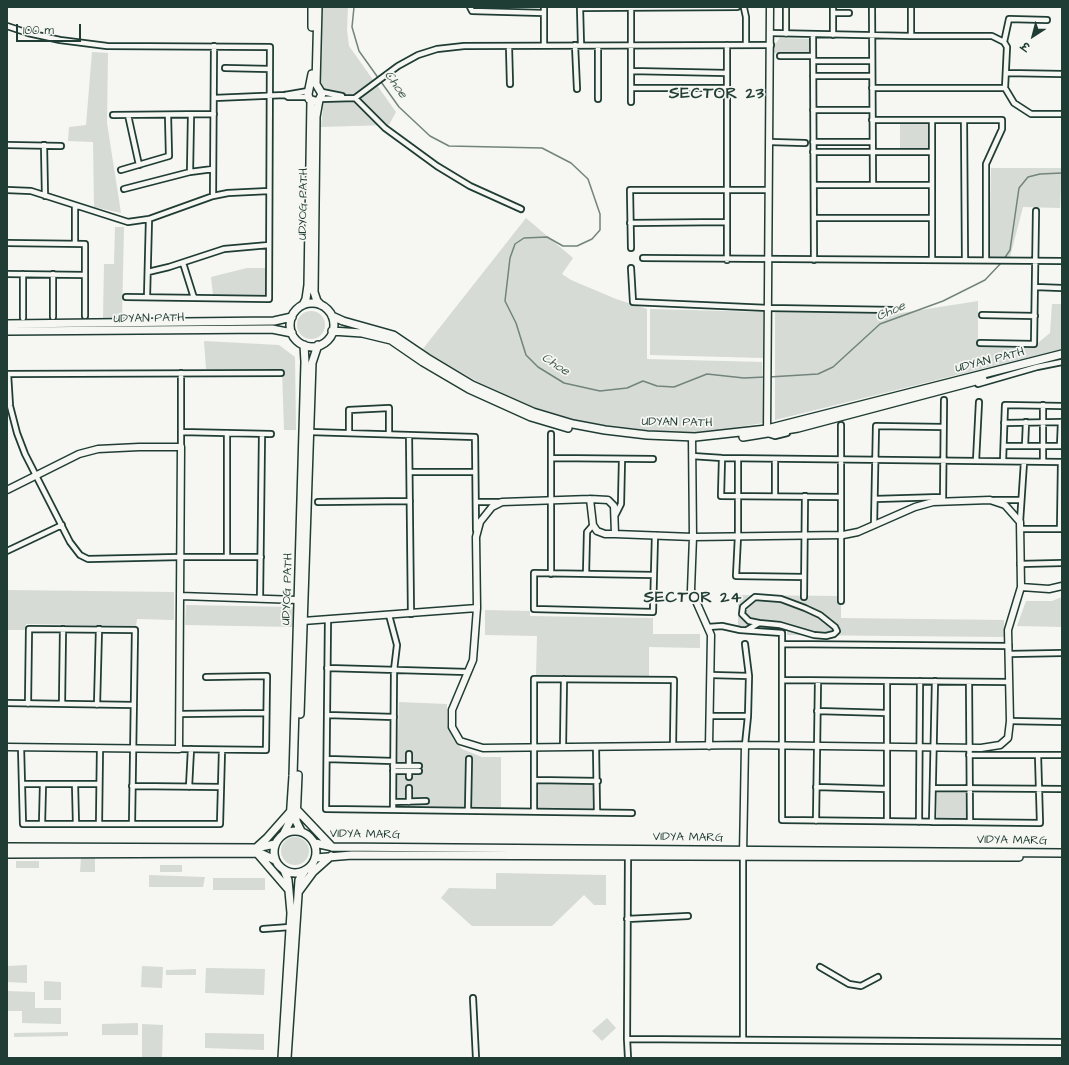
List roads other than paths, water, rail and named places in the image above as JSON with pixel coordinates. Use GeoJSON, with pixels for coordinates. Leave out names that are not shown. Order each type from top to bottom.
{"type":"FeatureCollection","features":[{"type":"Feature","properties":{"kind":"main road","name":"UDYOG PATH"},"geometry":{"type":"LineString","coordinates":[[312,7],[312,69],[316,117],[314,292],[317,301],[321,305]]}},
{"type":"Feature","properties":{"kind":"main road","name":"UDYOG PATH"},"geometry":{"type":"LineString","coordinates":[[303,305],[306,300],[308,284],[318,7]]}},
{"type":"Feature","properties":{"kind":"main road"},"geometry":{"type":"LineString","coordinates":[[312,303],[321,305],[332,316],[332,331],[327,340],[318,345],[304,345],[298,341],[292,333],[290,325],[292,317],[295,311],[303,305],[312,303]]}},
{"type":"Feature","properties":{"kind":"main road","name":"UDYAN PATH"},"geometry":{"type":"LineString","coordinates":[[332,316],[343,321],[393,335],[427,358],[472,385],[533,412],[573,424],[605,430],[692,439]]}},
{"type":"Feature","properties":{"kind":"main road","name":"UDYAN PATH"},"geometry":{"type":"LineString","coordinates":[[7,324],[274,321],[292,317]]}},
{"type":"Feature","properties":{"kind":"main road","name":"UDYAN PATH"},"geometry":{"type":"LineString","coordinates":[[7,332],[272,329],[292,333]]}},
{"type":"Feature","properties":{"kind":"main road","name":"UDYAN PATH"},"geometry":{"type":"LineString","coordinates":[[332,331],[362,333],[391,340],[423,362],[469,389],[531,417],[571,429],[647,440],[692,439],[798,428],[1062,358]]}},
{"type":"Feature","properties":{"kind":"main road","name":"UDYOG PATH"},"geometry":{"type":"LineString","coordinates":[[301,831],[294,811],[298,600],[306,362],[304,345]]}},
{"type":"Feature","properties":{"kind":"main road","name":"UDYOG PATH"},"geometry":{"type":"LineString","coordinates":[[284,833],[294,811],[303,621],[312,363],[318,345]]}},
{"type":"Feature","properties":{"kind":"main road","name":"UDYAN PATH"},"geometry":{"type":"LineString","coordinates":[[768,432],[1062,354]]}},
{"type":"Feature","properties":{"kind":"main road"},"geometry":{"type":"LineString","coordinates":[[256,850],[294,811],[332,847]]}},
{"type":"Feature","properties":{"kind":"main road"},"geometry":{"type":"LineString","coordinates":[[7,854],[256,850],[275,844],[284,833],[291,831],[301,831],[309,835],[315,843],[316,858],[314,863],[304,872],[299,880],[287,1058]]}},
{"type":"Feature","properties":{"kind":"main road","name":"VIDYA MARG"},"geometry":{"type":"LineString","coordinates":[[315,843],[332,847],[1062,858]]}},
{"type":"Feature","properties":{"kind":"main road"},"geometry":{"type":"LineString","coordinates":[[275,844],[275,860]]}},
{"type":"Feature","properties":{"kind":"main road"},"geometry":{"type":"LineString","coordinates":[[7,847],[256,850],[275,860],[284,870],[293,873],[304,872]]}},
{"type":"Feature","properties":{"kind":"main road"},"geometry":{"type":"LineString","coordinates":[[256,850],[288,889]]}},
{"type":"Feature","properties":{"kind":"main road","name":"VIDYA MARG"},"geometry":{"type":"LineString","coordinates":[[316,858],[331,856],[628,857],[743,853],[1062,853]]}},
{"type":"Feature","properties":{"kind":"main road"},"geometry":{"type":"LineString","coordinates":[[298,892],[313,872],[331,856]]}},
{"type":"Feature","properties":{"kind":"main road"},"geometry":{"type":"LineString","coordinates":[[282,1058],[290,927],[288,889],[284,870]]}},
{"type":"Feature","properties":{"kind":"street"},"geometry":{"type":"LineString","coordinates":[[470,7],[472,11],[544,10],[544,46]]}},
{"type":"Feature","properties":{"kind":"street"},"geometry":{"type":"LineString","coordinates":[[581,46],[580,7],[737,7]]}},
{"type":"Feature","properties":{"kind":"street"},"geometry":{"type":"LineString","coordinates":[[631,7],[631,102]]}},
{"type":"Feature","properties":{"kind":"street"},"geometry":{"type":"LineString","coordinates":[[770,7],[768,432],[776,436],[1037,367],[1062,362]]}},
{"type":"Feature","properties":{"kind":"street"},"geometry":{"type":"LineString","coordinates":[[786,7],[786,34]]}},
{"type":"Feature","properties":{"kind":"street"},"geometry":{"type":"LineString","coordinates":[[832,7],[833,35]]}},
{"type":"Feature","properties":{"kind":"street"},"geometry":{"type":"LineString","coordinates":[[872,7],[872,185]]}},
{"type":"Feature","properties":{"kind":"street"},"geometry":{"type":"LineString","coordinates":[[911,7],[911,36]]}},
{"type":"Feature","properties":{"kind":"street"},"geometry":{"type":"LineString","coordinates":[[744,8],[746,17],[746,46]]}},
{"type":"Feature","properties":{"kind":"street"},"geometry":{"type":"LineString","coordinates":[[833,13],[849,13]]}},
{"type":"Feature","properties":{"kind":"street"},"geometry":{"type":"LineString","coordinates":[[1047,20],[1009,19],[1004,42],[1007,54],[1004,88],[1014,103],[1024,111],[1031,114],[1062,114]]}},
{"type":"Feature","properties":{"kind":"street"},"geometry":{"type":"LineString","coordinates":[[7,26],[28,33],[60,40],[107,46],[270,46],[269,299],[126,297]]}},
{"type":"Feature","properties":{"kind":"street"},"geometry":{"type":"LineString","coordinates":[[770,33],[872,36],[992,36],[1004,42]]}},
{"type":"Feature","properties":{"kind":"street"},"geometry":{"type":"LineString","coordinates":[[813,34],[814,260]]}},
{"type":"Feature","properties":{"kind":"street"},"geometry":{"type":"LineString","coordinates":[[727,45],[727,260]]}},
{"type":"Feature","properties":{"kind":"street"},"geometry":{"type":"LineString","coordinates":[[214,98],[270,95],[315,95],[353,98],[369,89],[392,70],[418,55],[437,49],[464,46],[771,45]]}},
{"type":"Feature","properties":{"kind":"street"},"geometry":{"type":"LineString","coordinates":[[213,196],[214,46]]}},
{"type":"Feature","properties":{"kind":"street"},"geometry":{"type":"LineString","coordinates":[[575,46],[577,89]]}},
{"type":"Feature","properties":{"kind":"street"},"geometry":{"type":"LineString","coordinates":[[598,46],[598,99]]}},
{"type":"Feature","properties":{"kind":"street"},"geometry":{"type":"LineString","coordinates":[[510,47],[510,84]]}},
{"type":"Feature","properties":{"kind":"street"},"geometry":{"type":"LineString","coordinates":[[780,56],[813,59],[872,61]]}},
{"type":"Feature","properties":{"kind":"street"},"geometry":{"type":"LineString","coordinates":[[225,68],[270,69]]}},
{"type":"Feature","properties":{"kind":"street"},"geometry":{"type":"LineString","coordinates":[[631,71],[727,73]]}},
{"type":"Feature","properties":{"kind":"street"},"geometry":{"type":"LineString","coordinates":[[1006,73],[1062,74]]}},
{"type":"Feature","properties":{"kind":"street"},"geometry":{"type":"LineString","coordinates":[[813,76],[872,76]]}},
{"type":"Feature","properties":{"kind":"street"},"geometry":{"type":"LineString","coordinates":[[631,88],[727,88]]}},
{"type":"Feature","properties":{"kind":"street"},"geometry":{"type":"LineString","coordinates":[[872,88],[1004,88]]}},
{"type":"Feature","properties":{"kind":"street"},"geometry":{"type":"LineString","coordinates":[[353,98],[385,128],[437,166],[465,183],[521,209]]}},
{"type":"Feature","properties":{"kind":"street"},"geometry":{"type":"LineString","coordinates":[[813,110],[872,110]]}},
{"type":"Feature","properties":{"kind":"street"},"geometry":{"type":"LineString","coordinates":[[190,172],[191,114]]}},
{"type":"Feature","properties":{"kind":"street"},"geometry":{"type":"LineString","coordinates":[[113,115],[214,114]]}},
{"type":"Feature","properties":{"kind":"street"},"geometry":{"type":"LineString","coordinates":[[128,115],[139,165]]}},
{"type":"Feature","properties":{"kind":"street"},"geometry":{"type":"LineString","coordinates":[[121,170],[169,156],[168,115]]}},
{"type":"Feature","properties":{"kind":"street"},"geometry":{"type":"LineString","coordinates":[[872,120],[1002,120],[1002,129],[986,164],[986,260]]}},
{"type":"Feature","properties":{"kind":"street"},"geometry":{"type":"LineString","coordinates":[[932,120],[932,260]]}},
{"type":"Feature","properties":{"kind":"street"},"geometry":{"type":"LineString","coordinates":[[964,120],[965,260]]}},
{"type":"Feature","properties":{"kind":"street"},"geometry":{"type":"LineString","coordinates":[[770,142],[805,143]]}},
{"type":"Feature","properties":{"kind":"street"},"geometry":{"type":"LineString","coordinates":[[813,142],[872,142]]}},
{"type":"Feature","properties":{"kind":"street"},"geometry":{"type":"LineString","coordinates":[[7,145],[62,146]]}},
{"type":"Feature","properties":{"kind":"street"},"geometry":{"type":"LineString","coordinates":[[44,146],[44,196]]}},
{"type":"Feature","properties":{"kind":"street"},"geometry":{"type":"LineString","coordinates":[[813,152],[932,152]]}},
{"type":"Feature","properties":{"kind":"street"},"geometry":{"type":"LineString","coordinates":[[124,189],[190,172],[213,169]]}},
{"type":"Feature","properties":{"kind":"street"},"geometry":{"type":"LineString","coordinates":[[814,185],[932,185]]}},
{"type":"Feature","properties":{"kind":"street"},"geometry":{"type":"LineString","coordinates":[[7,190],[31,191],[128,222],[148,218],[213,196],[228,193],[269,191]]}},
{"type":"Feature","properties":{"kind":"street"},"geometry":{"type":"LineString","coordinates":[[631,248],[630,190],[769,190]]}},
{"type":"Feature","properties":{"kind":"street"},"geometry":{"type":"LineString","coordinates":[[75,206],[75,244]]}},
{"type":"Feature","properties":{"kind":"street"},"geometry":{"type":"LineString","coordinates":[[980,343],[1034,344],[1036,211]]}},
{"type":"Feature","properties":{"kind":"street"},"geometry":{"type":"LineString","coordinates":[[147,297],[148,218]]}},
{"type":"Feature","properties":{"kind":"street"},"geometry":{"type":"LineString","coordinates":[[814,218],[932,218]]}},
{"type":"Feature","properties":{"kind":"street"},"geometry":{"type":"LineString","coordinates":[[630,222],[727,222]]}},
{"type":"Feature","properties":{"kind":"street"},"geometry":{"type":"LineString","coordinates":[[7,243],[85,244],[85,316]]}},
{"type":"Feature","properties":{"kind":"street"},"geometry":{"type":"LineString","coordinates":[[148,272],[183,263],[224,249],[269,245]]}},
{"type":"Feature","properties":{"kind":"street"},"geometry":{"type":"LineString","coordinates":[[643,258],[727,260],[1062,261]]}},
{"type":"Feature","properties":{"kind":"street"},"geometry":{"type":"LineString","coordinates":[[183,263],[194,298]]}},
{"type":"Feature","properties":{"kind":"street"},"geometry":{"type":"LineString","coordinates":[[630,268],[633,302],[768,308],[894,310]]}},
{"type":"Feature","properties":{"kind":"street"},"geometry":{"type":"LineString","coordinates":[[7,274],[85,275]]}},
{"type":"Feature","properties":{"kind":"street"},"geometry":{"type":"LineString","coordinates":[[23,274],[23,318]]}},
{"type":"Feature","properties":{"kind":"street"},"geometry":{"type":"LineString","coordinates":[[53,274],[53,317]]}},
{"type":"Feature","properties":{"kind":"street"},"geometry":{"type":"LineString","coordinates":[[1035,287],[1062,288]]}},
{"type":"Feature","properties":{"kind":"street"},"geometry":{"type":"LineString","coordinates":[[982,315],[1034,316]]}},
{"type":"Feature","properties":{"kind":"street"},"geometry":{"type":"LineString","coordinates":[[179,749],[181,373]]}},
{"type":"Feature","properties":{"kind":"street"},"geometry":{"type":"LineString","coordinates":[[261,557],[88,559],[80,555],[70,542],[36,475],[17,433],[10,406],[7,374],[281,373]]}},
{"type":"Feature","properties":{"kind":"street"},"geometry":{"type":"LineString","coordinates":[[942,499],[944,400]]}},
{"type":"Feature","properties":{"kind":"street"},"geometry":{"type":"LineString","coordinates":[[976,461],[978,402]]}},
{"type":"Feature","properties":{"kind":"street"},"geometry":{"type":"LineString","coordinates":[[1003,461],[1005,405],[1062,406]]}},
{"type":"Feature","properties":{"kind":"street"},"geometry":{"type":"LineString","coordinates":[[1043,405],[1043,462]]}},
{"type":"Feature","properties":{"kind":"street"},"geometry":{"type":"LineString","coordinates":[[348,434],[348,410],[389,408],[390,434]]}},
{"type":"Feature","properties":{"kind":"street"},"geometry":{"type":"LineString","coordinates":[[1025,446],[1026,422]]}},
{"type":"Feature","properties":{"kind":"street"},"geometry":{"type":"LineString","coordinates":[[1004,423],[1062,422],[1061,446],[1004,446]]}},
{"type":"Feature","properties":{"kind":"street"},"geometry":{"type":"LineString","coordinates":[[841,425],[841,601]]}},
{"type":"Feature","properties":{"kind":"street"},"geometry":{"type":"LineString","coordinates":[[874,525],[876,426],[943,427]]}},
{"type":"Feature","properties":{"kind":"street"},"geometry":{"type":"LineString","coordinates":[[181,432],[271,434]]}},
{"type":"Feature","properties":{"kind":"street"},"geometry":{"type":"LineString","coordinates":[[310,432],[475,437],[477,608],[473,660],[452,710],[452,727],[460,741],[483,748],[782,745],[934,748],[969,752],[1062,755]]}},
{"type":"Feature","properties":{"kind":"street"},"geometry":{"type":"LineString","coordinates":[[227,433],[227,557]]}},
{"type":"Feature","properties":{"kind":"street"},"geometry":{"type":"LineString","coordinates":[[260,599],[262,434]]}},
{"type":"Feature","properties":{"kind":"street"},"geometry":{"type":"LineString","coordinates":[[551,434],[551,574]]}},
{"type":"Feature","properties":{"kind":"street"},"geometry":{"type":"LineString","coordinates":[[409,435],[411,614]]}},
{"type":"Feature","properties":{"kind":"street"},"geometry":{"type":"LineString","coordinates":[[692,439],[693,537],[691,590],[711,635],[711,716],[709,746]]}},
{"type":"Feature","properties":{"kind":"street"},"geometry":{"type":"LineString","coordinates":[[7,490],[79,454],[98,449],[139,446],[181,447]]}},
{"type":"Feature","properties":{"kind":"street"},"geometry":{"type":"LineString","coordinates":[[692,456],[775,459],[1062,462],[1061,529],[1020,525],[1005,505],[990,500]]}},
{"type":"Feature","properties":{"kind":"street"},"geometry":{"type":"LineString","coordinates":[[551,458],[652,459]]}},
{"type":"Feature","properties":{"kind":"street"},"geometry":{"type":"LineString","coordinates":[[722,458],[721,496],[840,497]]}},
{"type":"Feature","properties":{"kind":"street"},"geometry":{"type":"LineString","coordinates":[[738,458],[738,536],[736,576],[804,577]]}},
{"type":"Feature","properties":{"kind":"street"},"geometry":{"type":"LineString","coordinates":[[616,514],[621,504],[622,459]]}},
{"type":"Feature","properties":{"kind":"street"},"geometry":{"type":"LineString","coordinates":[[775,459],[775,496]]}},
{"type":"Feature","properties":{"kind":"street"},"geometry":{"type":"LineString","coordinates":[[969,752],[1000,745],[1008,738],[1010,721],[1008,630],[1021,588],[1020,525],[1024,462]]}},
{"type":"Feature","properties":{"kind":"street"},"geometry":{"type":"LineString","coordinates":[[410,472],[475,472]]}},
{"type":"Feature","properties":{"kind":"street"},"geometry":{"type":"LineString","coordinates":[[804,597],[805,496]]}},
{"type":"Feature","properties":{"kind":"street"},"geometry":{"type":"LineString","coordinates":[[590,499],[593,525],[597,531],[605,534],[693,537],[841,535],[858,532],[916,507],[942,499]]}},
{"type":"Feature","properties":{"kind":"street"},"geometry":{"type":"LineString","coordinates":[[476,502],[590,499],[608,500],[614,506],[616,514],[615,534]]}},
{"type":"Feature","properties":{"kind":"street"},"geometry":{"type":"LineString","coordinates":[[875,499],[1022,500]]}},
{"type":"Feature","properties":{"kind":"street"},"geometry":{"type":"LineString","coordinates":[[318,502],[410,501]]}},
{"type":"Feature","properties":{"kind":"street"},"geometry":{"type":"LineString","coordinates":[[476,537],[480,522],[486,512],[502,502]]}},
{"type":"Feature","properties":{"kind":"street"},"geometry":{"type":"LineString","coordinates":[[7,551],[62,525]]}},
{"type":"Feature","properties":{"kind":"street"},"geometry":{"type":"LineString","coordinates":[[586,574],[587,532],[593,525]]}},
{"type":"Feature","properties":{"kind":"street"},"geometry":{"type":"LineString","coordinates":[[654,575],[534,573],[534,609],[653,612],[654,575],[655,536]]}},
{"type":"Feature","properties":{"kind":"street"},"geometry":{"type":"LineString","coordinates":[[1020,564],[1062,563]]}},
{"type":"Feature","properties":{"kind":"street"},"geometry":{"type":"LineString","coordinates":[[1021,588],[1049,589],[1062,586]]}},
{"type":"Feature","properties":{"kind":"street"},"geometry":{"type":"LineString","coordinates":[[180,596],[298,600]]}},
{"type":"Feature","properties":{"kind":"street"},"geometry":{"type":"LineString","coordinates":[[747,630],[759,623],[780,625],[814,635],[826,636],[834,634],[837,631],[835,627],[820,615],[805,608],[781,599],[755,597],[743,607],[742,614],[749,621],[759,623]]}},
{"type":"Feature","properties":{"kind":"street"},"geometry":{"type":"LineString","coordinates":[[303,621],[477,608]]}},
{"type":"Feature","properties":{"kind":"street"},"geometry":{"type":"LineString","coordinates":[[389,615],[397,645],[394,670],[393,810]]}},
{"type":"Feature","properties":{"kind":"street"},"geometry":{"type":"LineString","coordinates":[[328,619],[326,809],[632,813]]}},
{"type":"Feature","properties":{"kind":"street"},"geometry":{"type":"LineString","coordinates":[[708,627],[722,626],[782,633],[782,820],[1040,823],[1038,755]]}},
{"type":"Feature","properties":{"kind":"street"},"geometry":{"type":"LineString","coordinates":[[28,704],[29,629],[135,630],[132,824]]}},
{"type":"Feature","properties":{"kind":"street"},"geometry":{"type":"LineString","coordinates":[[62,704],[63,629]]}},
{"type":"Feature","properties":{"kind":"street"},"geometry":{"type":"LineString","coordinates":[[97,705],[99,629]]}},
{"type":"Feature","properties":{"kind":"street"},"geometry":{"type":"LineString","coordinates":[[743,1040],[743,853],[745,745],[748,716],[749,676],[745,644]]}},
{"type":"Feature","properties":{"kind":"street"},"geometry":{"type":"LineString","coordinates":[[782,644],[1009,646]]}},
{"type":"Feature","properties":{"kind":"street"},"geometry":{"type":"LineString","coordinates":[[1009,654],[1062,653]]}},
{"type":"Feature","properties":{"kind":"street"},"geometry":{"type":"LineString","coordinates":[[327,668],[468,672]]}},
{"type":"Feature","properties":{"kind":"street"},"geometry":{"type":"LineString","coordinates":[[7,747],[266,750],[266,676],[206,677]]}},
{"type":"Feature","properties":{"kind":"street"},"geometry":{"type":"LineString","coordinates":[[711,676],[749,676]]}},
{"type":"Feature","properties":{"kind":"street"},"geometry":{"type":"LineString","coordinates":[[534,811],[534,679],[674,680],[673,745]]}},
{"type":"Feature","properties":{"kind":"street"},"geometry":{"type":"LineString","coordinates":[[563,747],[564,679]]}},
{"type":"Feature","properties":{"kind":"street"},"geometry":{"type":"LineString","coordinates":[[782,680],[1009,682]]}},
{"type":"Feature","properties":{"kind":"street"},"geometry":{"type":"LineString","coordinates":[[816,821],[818,681]]}},
{"type":"Feature","properties":{"kind":"street"},"geometry":{"type":"LineString","coordinates":[[887,681],[887,821]]}},
{"type":"Feature","properties":{"kind":"street"},"geometry":{"type":"LineString","coordinates":[[919,822],[920,681]]}},
{"type":"Feature","properties":{"kind":"street"},"geometry":{"type":"LineString","coordinates":[[932,822],[934,681]]}},
{"type":"Feature","properties":{"kind":"street"},"geometry":{"type":"LineString","coordinates":[[970,682],[970,822]]}},
{"type":"Feature","properties":{"kind":"street"},"geometry":{"type":"LineString","coordinates":[[7,703],[134,705]]}},
{"type":"Feature","properties":{"kind":"street"},"geometry":{"type":"LineString","coordinates":[[817,711],[887,713]]}},
{"type":"Feature","properties":{"kind":"street"},"geometry":{"type":"LineString","coordinates":[[180,714],[266,713]]}},
{"type":"Feature","properties":{"kind":"street"},"geometry":{"type":"LineString","coordinates":[[327,715],[394,717]]}},
{"type":"Feature","properties":{"kind":"street"},"geometry":{"type":"LineString","coordinates":[[711,716],[748,716]]}},
{"type":"Feature","properties":{"kind":"street"},"geometry":{"type":"LineString","coordinates":[[1010,721],[1062,722]]}},
{"type":"Feature","properties":{"kind":"street"},"geometry":{"type":"LineString","coordinates":[[21,747],[23,824],[220,824],[222,750]]}},
{"type":"Feature","properties":{"kind":"street"},"geometry":{"type":"LineString","coordinates":[[596,747],[598,781],[597,812]]}},
{"type":"Feature","properties":{"kind":"street"},"geometry":{"type":"LineString","coordinates":[[99,824],[100,748]]}},
{"type":"Feature","properties":{"kind":"street"},"geometry":{"type":"LineString","coordinates":[[189,786],[191,749]]}},
{"type":"Feature","properties":{"kind":"street"},"geometry":{"type":"LineString","coordinates":[[409,754],[409,777]]}},
{"type":"Feature","properties":{"kind":"street"},"geometry":{"type":"LineString","coordinates":[[326,759],[419,769]]}},
{"type":"Feature","properties":{"kind":"street"},"geometry":{"type":"LineString","coordinates":[[468,810],[469,759]]}},
{"type":"Feature","properties":{"kind":"street"},"geometry":{"type":"LineString","coordinates":[[534,780],[598,781]]}},
{"type":"Feature","properties":{"kind":"street"},"geometry":{"type":"LineString","coordinates":[[22,784],[99,784]]}},
{"type":"Feature","properties":{"kind":"street"},"geometry":{"type":"LineString","coordinates":[[42,824],[43,784]]}},
{"type":"Feature","properties":{"kind":"street"},"geometry":{"type":"LineString","coordinates":[[75,784],[76,824]]}},
{"type":"Feature","properties":{"kind":"street"},"geometry":{"type":"LineString","coordinates":[[132,786],[221,786]]}},
{"type":"Feature","properties":{"kind":"street"},"geometry":{"type":"LineString","coordinates":[[816,787],[887,789]]}},
{"type":"Feature","properties":{"kind":"street"},"geometry":{"type":"LineString","coordinates":[[409,788],[409,802]]}},
{"type":"Feature","properties":{"kind":"street"},"geometry":{"type":"LineString","coordinates":[[933,788],[1062,789]]}},
{"type":"Feature","properties":{"kind":"street"},"geometry":{"type":"LineString","coordinates":[[393,802],[426,801]]}},
{"type":"Feature","properties":{"kind":"street"},"geometry":{"type":"LineString","coordinates":[[628,857],[628,1058]]}},
{"type":"Feature","properties":{"kind":"street"},"geometry":{"type":"LineString","coordinates":[[627,919],[688,916]]}},
{"type":"Feature","properties":{"kind":"street"},"geometry":{"type":"LineString","coordinates":[[263,929],[290,927]]}},
{"type":"Feature","properties":{"kind":"street"},"geometry":{"type":"LineString","coordinates":[[820,967],[849,984],[861,986],[878,977]]}},
{"type":"Feature","properties":{"kind":"street"},"geometry":{"type":"LineString","coordinates":[[473,998],[476,1058]]}},
{"type":"Feature","properties":{"kind":"street"},"geometry":{"type":"LineString","coordinates":[[627,1039],[1062,1042]]}},
{"type":"Feature","properties":{"kind":"waterway","name":"Choe"},"geometry":{"type":"LineString","coordinates":[[354,7],[352,27],[359,51],[399,107],[430,136],[449,146],[542,148],[571,163],[588,179],[600,214],[600,230],[592,239],[577,246],[563,246],[547,237],[524,238],[515,244],[510,258],[505,301],[516,323],[526,355],[538,367],[564,383],[600,391],[627,388],[643,381],[657,386],[674,387],[707,374],[744,378],[765,377]]}},
{"type":"Feature","properties":{"kind":"waterway","name":"Choe"},"geometry":{"type":"LineString","coordinates":[[1004,259],[1010,250],[1019,188],[1028,177],[1040,174],[1062,173]]}},
{"type":"Feature","properties":{"kind":"waterway","name":"Choe"},"geometry":{"type":"LineString","coordinates":[[769,377],[818,374],[833,367],[880,324],[943,301],[985,280],[1002,262]]}},
{"type":"Feature","properties":{"kind":"district","name":"SECTOR 23"},"geometry":{"type":"Point","coordinates":[717,95]}},
{"type":"Feature","properties":{"kind":"district","name":"SECTOR 24"},"geometry":{"type":"Point","coordinates":[693,599]}}]}
